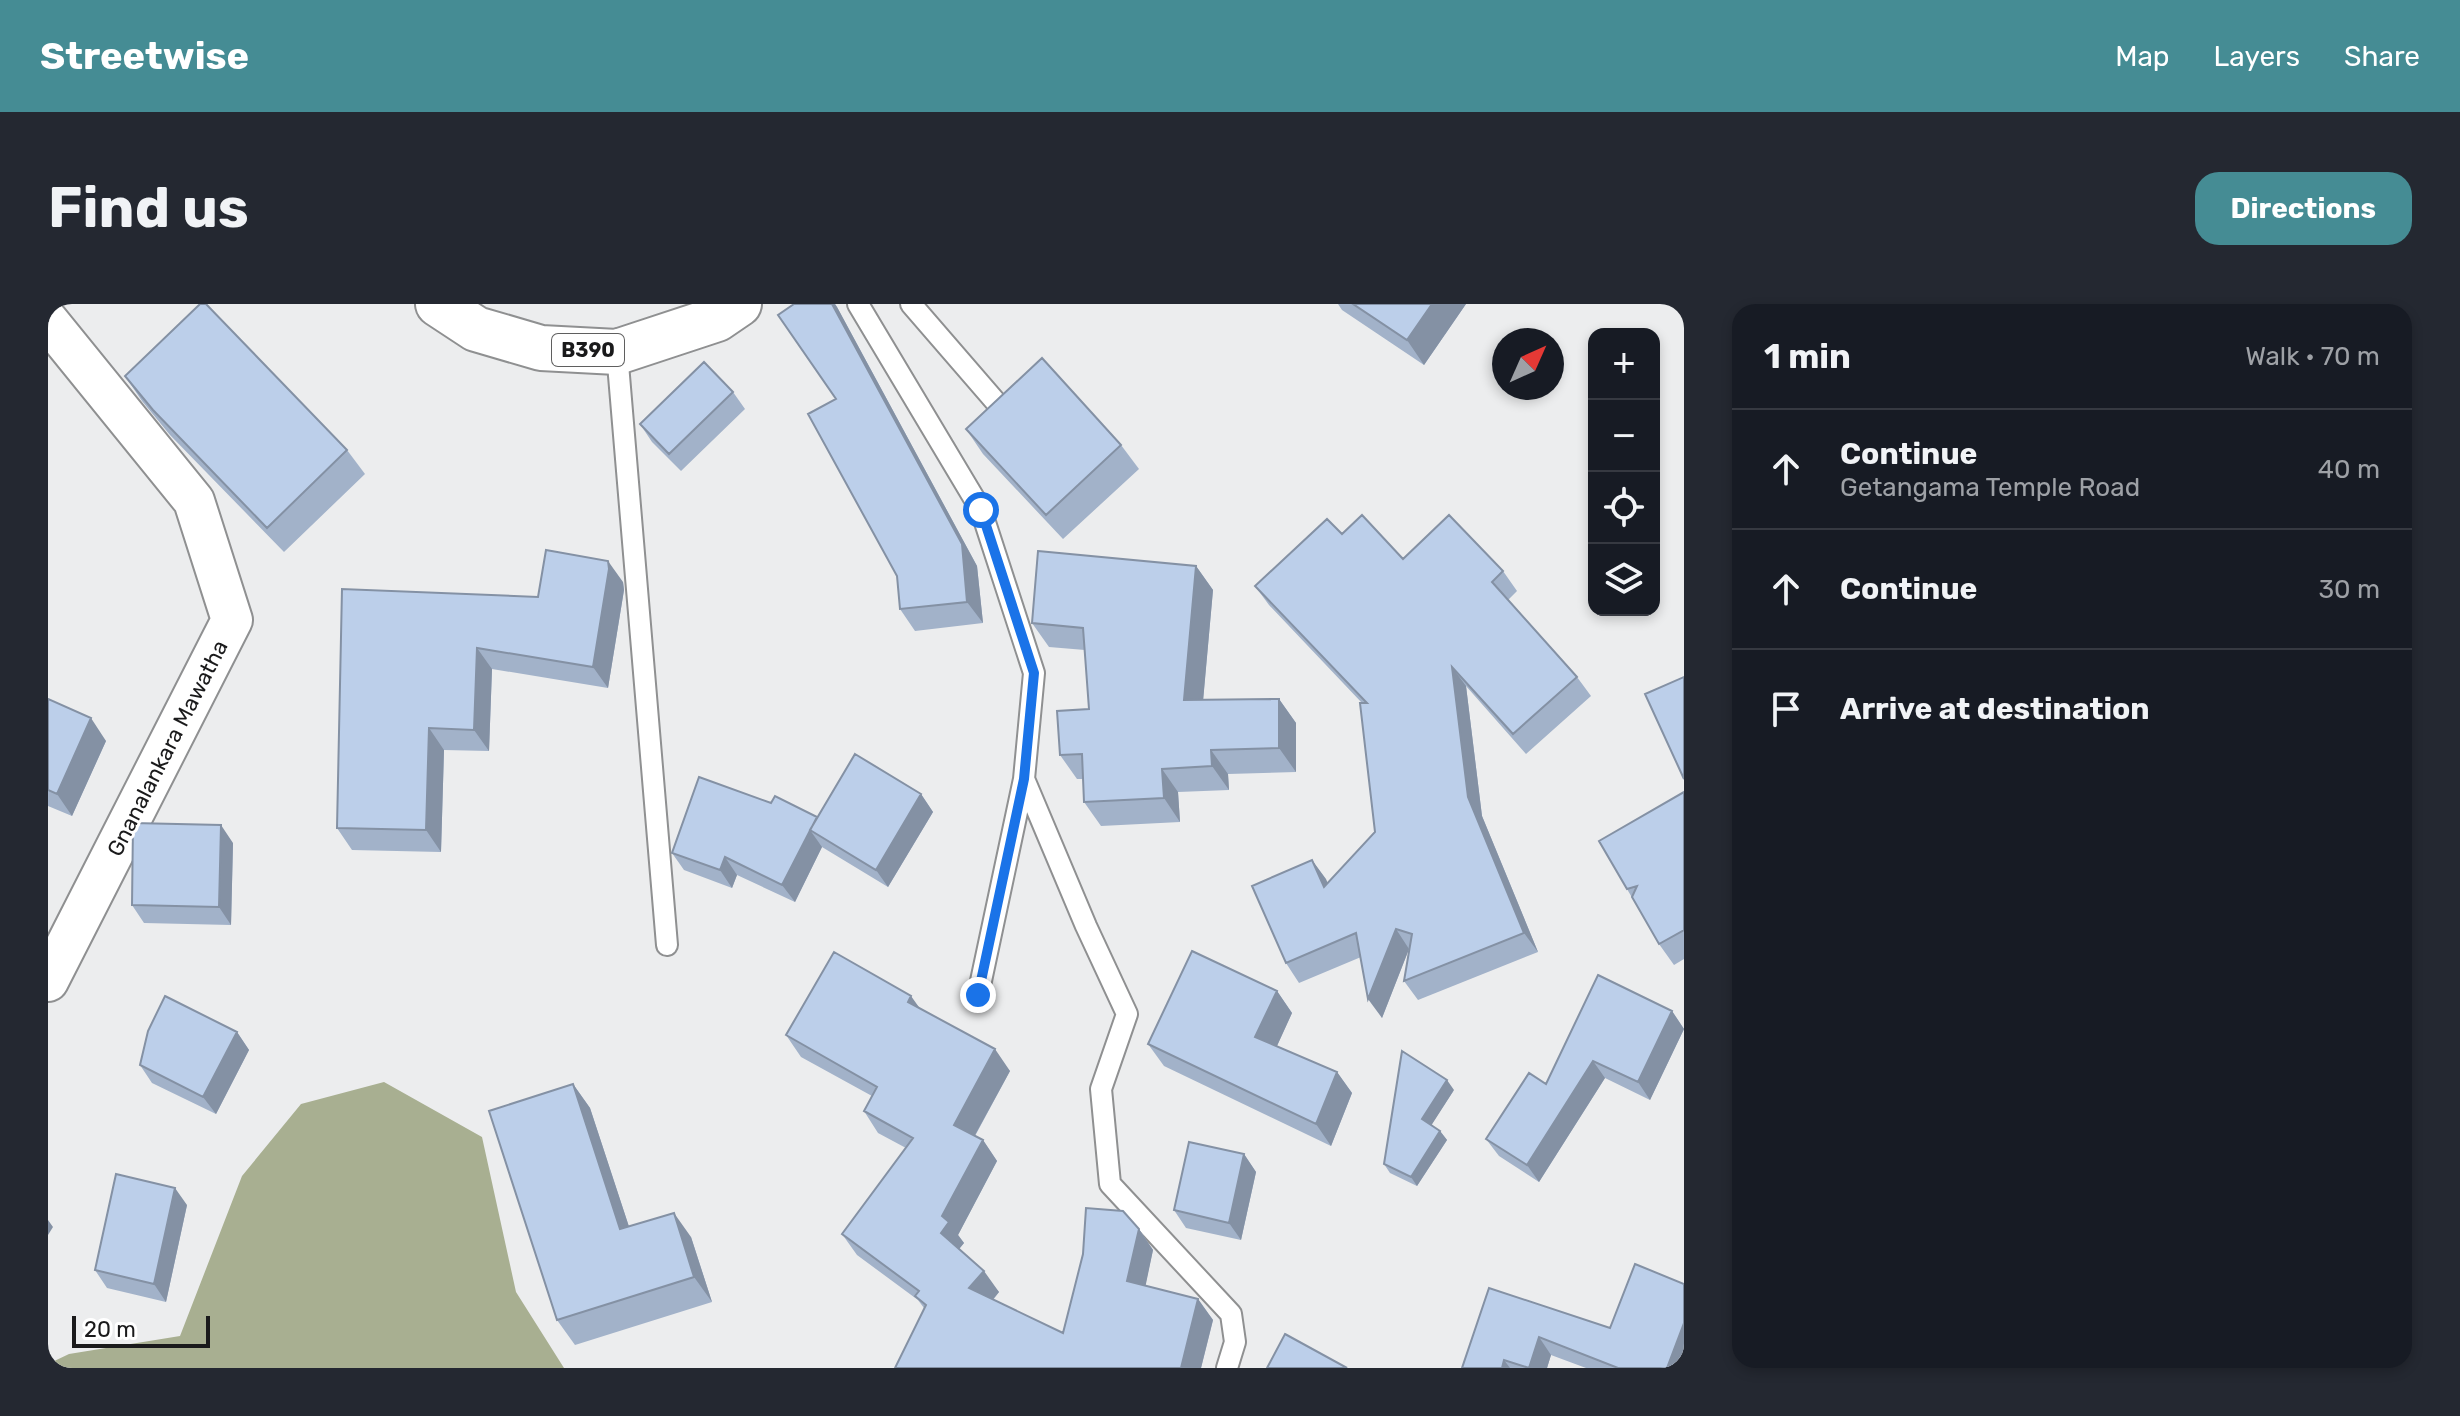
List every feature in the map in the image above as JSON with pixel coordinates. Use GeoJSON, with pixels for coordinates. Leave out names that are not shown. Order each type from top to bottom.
{"type":"FeatureCollection","features":[{"type":"Feature","properties":{"kind":"main road","name":"B390"},"geometry":{"type":"LineString","coordinates":[[438,304],[476,329],[541,348],[617,352],[717,319],[739,304]]}},
{"type":"Feature","properties":{"kind":"street","name":"Gnanalankara Mawatha"},"geometry":{"type":"LineString","coordinates":[[48,321],[194,501],[232,620],[48,981]]}},
{"type":"Feature","properties":{"kind":"lane"},"geometry":{"type":"LineString","coordinates":[[858,304],[981,510],[1034,673],[1024,779],[978,995]]}},
{"type":"Feature","properties":{"kind":"lane"},"geometry":{"type":"LineString","coordinates":[[911,304],[1001,408]]}},
{"type":"Feature","properties":{"kind":"lane"},"geometry":{"type":"LineString","coordinates":[[617,352],[667,945]]}},
{"type":"Feature","properties":{"kind":"lane"},"geometry":{"type":"LineString","coordinates":[[1024,779],[1127,1014],[1101,1089],[1110,1184],[1231,1314],[1235,1342],[1227,1368]]}},
{"type":"Feature","properties":{"kind":"green space"},"geometry":{"type":"Polygon","coordinates":[[[384,1082],[482,1137],[516,1292],[564,1368],[48,1368],[48,1364],[69,1354],[180,1336],[242,1176],[301,1104],[384,1082]]]}},
{"type":"Feature","properties":{"kind":"building"},"geometry":{"type":"Polygon","coordinates":[[[200,304],[206,304],[347,450],[267,528],[153,410],[125,376],[200,304]]]}},
{"type":"Feature","properties":{"kind":"building"},"geometry":{"type":"Polygon","coordinates":[[[794,304],[832,304],[962,544],[967,602],[900,609],[897,576],[808,414],[836,399],[778,315],[794,304]]]}},
{"type":"Feature","properties":{"kind":"building"},"geometry":{"type":"Polygon","coordinates":[[[1353,304],[1432,304],[1407,340],[1353,304]]]}},
{"type":"Feature","properties":{"kind":"building"},"geometry":{"type":"Polygon","coordinates":[[[1042,358],[1121,445],[1046,515],[966,429],[1042,358]]]}},
{"type":"Feature","properties":{"kind":"building"},"geometry":{"type":"Polygon","coordinates":[[[704,362],[733,392],[669,454],[640,424],[704,362]]]}},
{"type":"Feature","properties":{"kind":"building"},"geometry":{"type":"Polygon","coordinates":[[[1362,515],[1403,559],[1449,515],[1503,571],[1492,582],[1577,677],[1513,734],[1452,667],[1468,797],[1524,933],[1404,981],[1412,934],[1396,929],[1368,999],[1356,933],[1286,963],[1252,886],[1312,860],[1324,887],[1375,832],[1360,703],[1367,703],[1255,586],[1327,519],[1342,534],[1362,515]]]}},
{"type":"Feature","properties":{"kind":"building"},"geometry":{"type":"Polygon","coordinates":[[[546,550],[608,561],[593,667],[477,648],[474,730],[429,728],[426,830],[337,828],[342,589],[538,597],[546,550]]]}},
{"type":"Feature","properties":{"kind":"building"},"geometry":{"type":"Polygon","coordinates":[[[1038,551],[1196,566],[1184,700],[1279,699],[1279,748],[1211,750],[1212,766],[1162,769],[1164,798],[1084,802],[1082,754],[1060,755],[1057,711],[1089,709],[1083,628],[1032,623],[1038,551]]]}},
{"type":"Feature","properties":{"kind":"building"},"geometry":{"type":"Polygon","coordinates":[[[1684,677],[1684,779],[1645,694],[1684,677]]]}},
{"type":"Feature","properties":{"kind":"building"},"geometry":{"type":"Polygon","coordinates":[[[48,699],[91,718],[57,794],[48,790],[48,699]]]}},
{"type":"Feature","properties":{"kind":"building"},"geometry":{"type":"Polygon","coordinates":[[[855,754],[921,794],[876,870],[810,830],[855,754]]]}},
{"type":"Feature","properties":{"kind":"building"},"geometry":{"type":"Polygon","coordinates":[[[699,777],[771,803],[775,796],[817,817],[782,885],[725,857],[720,870],[672,853],[699,777]]]}},
{"type":"Feature","properties":{"kind":"building"},"geometry":{"type":"Polygon","coordinates":[[[1684,792],[1684,930],[1659,944],[1632,897],[1637,886],[1627,889],[1599,841],[1684,792]]]}},
{"type":"Feature","properties":{"kind":"building"},"geometry":{"type":"Polygon","coordinates":[[[133,823],[221,825],[219,907],[132,905],[133,823]]]}},
{"type":"Feature","properties":{"kind":"building"},"geometry":{"type":"Polygon","coordinates":[[[1192,951],[1277,991],[1255,1037],[1337,1072],[1316,1124],[1148,1044],[1192,951]]]}},
{"type":"Feature","properties":{"kind":"building"},"geometry":{"type":"Polygon","coordinates":[[[834,952],[911,996],[908,1002],[995,1049],[954,1125],[983,1140],[942,1216],[949,1222],[941,1233],[984,1271],[969,1288],[1063,1333],[1083,1254],[1086,1208],[1123,1211],[1139,1229],[1127,1281],[1198,1299],[1181,1368],[895,1368],[926,1305],[915,1296],[919,1291],[842,1234],[913,1138],[864,1111],[877,1087],[786,1035],[834,952]]]}},
{"type":"Feature","properties":{"kind":"building"},"geometry":{"type":"Polygon","coordinates":[[[1598,975],[1672,1011],[1638,1082],[1593,1061],[1527,1165],[1486,1139],[1529,1073],[1546,1084],[1598,975]]]}},
{"type":"Feature","properties":{"kind":"building"},"geometry":{"type":"Polygon","coordinates":[[[165,996],[237,1032],[203,1097],[140,1065],[148,1031],[165,996]]]}},
{"type":"Feature","properties":{"kind":"building"},"geometry":{"type":"Polygon","coordinates":[[[1402,1051],[1447,1080],[1422,1119],[1440,1131],[1411,1177],[1384,1164],[1402,1051]]]}},
{"type":"Feature","properties":{"kind":"building"},"geometry":{"type":"Polygon","coordinates":[[[573,1084],[620,1229],[674,1213],[694,1277],[557,1320],[489,1111],[573,1084]]]}},
{"type":"Feature","properties":{"kind":"building"},"geometry":{"type":"Polygon","coordinates":[[[1189,1142],[1244,1154],[1229,1223],[1174,1210],[1189,1142]]]}},
{"type":"Feature","properties":{"kind":"building"},"geometry":{"type":"Polygon","coordinates":[[[116,1174],[175,1188],[154,1284],[95,1270],[116,1174]]]}},
{"type":"Feature","properties":{"kind":"building"},"geometry":{"type":"Polygon","coordinates":[[[1635,1264],[1684,1284],[1684,1323],[1667,1368],[1618,1368],[1539,1337],[1529,1368],[1504,1360],[1502,1368],[1462,1368],[1489,1288],[1610,1328],[1635,1264]]]}},
{"type":"Feature","properties":{"kind":"building"},"geometry":{"type":"Polygon","coordinates":[[[1285,1334],[1347,1368],[1267,1368],[1285,1334]]]}},
{"type":"Feature","properties":{"kind":"route"},"geometry":{"type":"LineString","coordinates":[[978,995],[1024,779],[1034,673],[981,510]]}}]}
